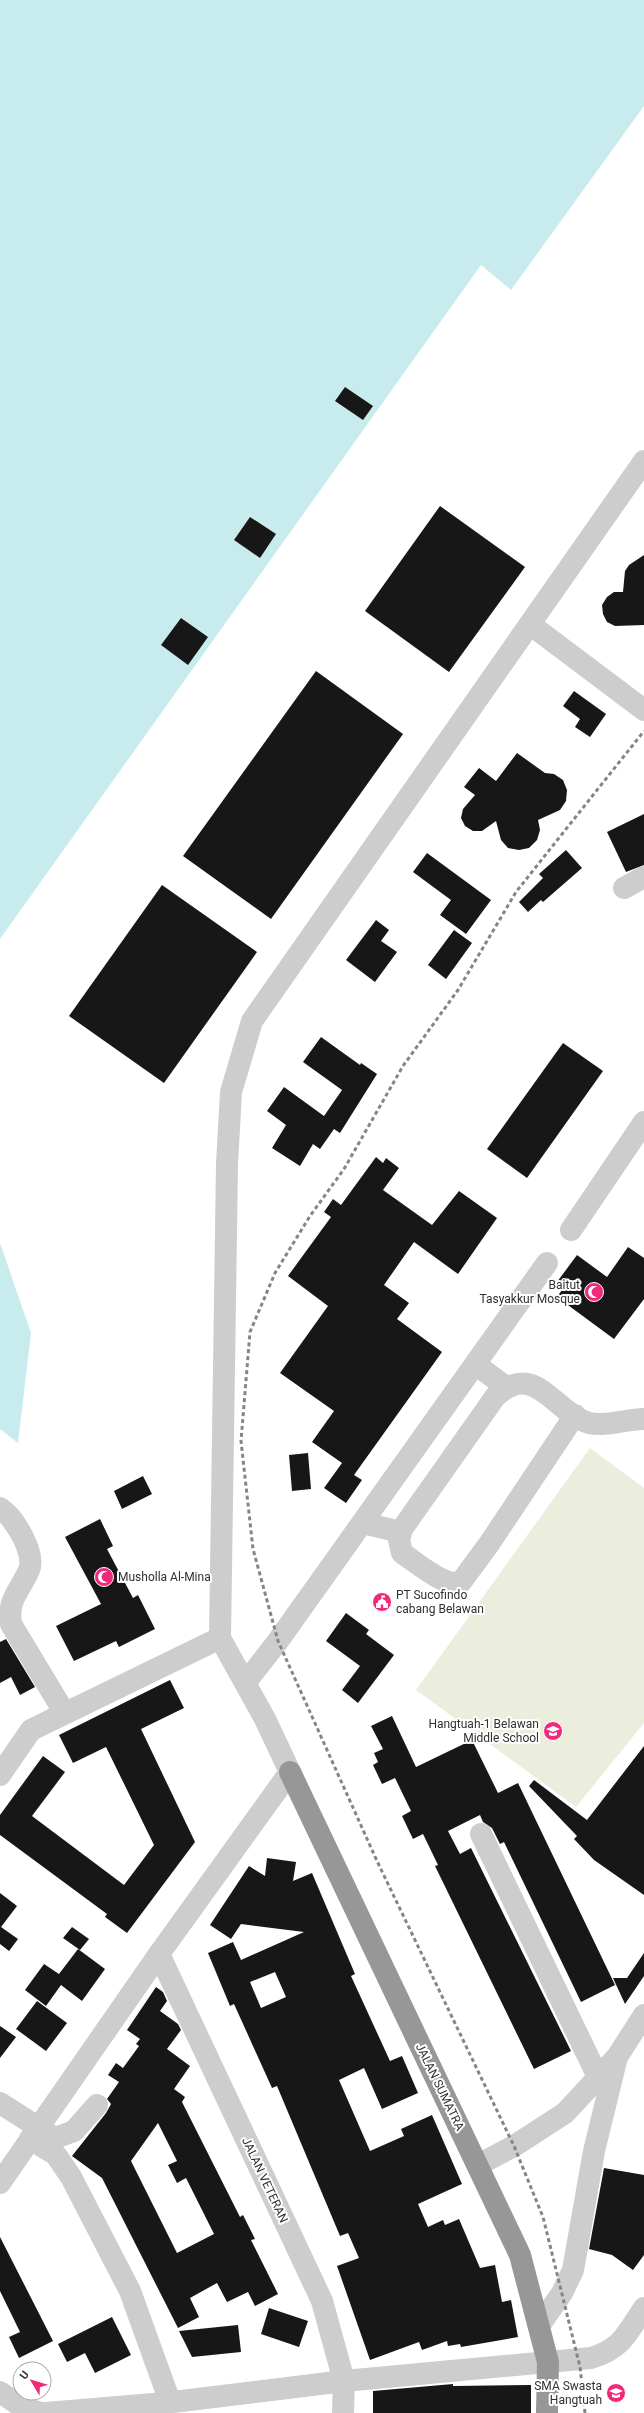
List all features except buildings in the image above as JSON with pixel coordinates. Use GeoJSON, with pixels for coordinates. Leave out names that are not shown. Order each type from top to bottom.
{"type":"FeatureCollection","features":[{"type":"Feature","properties":{"kind":"highway","name":"JALAN SUMATRA"},"geometry":{"type":"LineString","coordinates":[[290,1772],[520,2255],[548,2362],[547,2413]]}},
{"type":"Feature","properties":{"kind":"street"},"geometry":{"type":"LineString","coordinates":[[0,2183],[159,1954],[290,1772],[246,1682],[220,1638],[227,1164],[231,1092],[250,1028],[257,1014],[531,625],[644,461]]}},
{"type":"Feature","properties":{"kind":"street"},"geometry":{"type":"LineString","coordinates":[[531,625],[644,710]]}},
{"type":"Feature","properties":{"kind":"street"},"geometry":{"type":"LineString","coordinates":[[624,888],[644,877]]}},
{"type":"Feature","properties":{"kind":"street"},"geometry":{"type":"LineString","coordinates":[[571,1230],[644,1122]]}},
{"type":"Feature","properties":{"kind":"street"},"geometry":{"type":"LineString","coordinates":[[246,1682],[363,1523],[547,1263]]}},
{"type":"Feature","properties":{"kind":"street"},"geometry":{"type":"LineString","coordinates":[[475,1364],[506,1387]]}},
{"type":"Feature","properties":{"kind":"street"},"geometry":{"type":"LineString","coordinates":[[575,1415],[489,1544],[461,1582],[454,1584],[446,1582],[402,1552],[399,1540],[402,1529],[495,1398],[506,1387],[522,1382],[535,1386],[575,1415],[589,1423],[644,1419]]}},
{"type":"Feature","properties":{"kind":"street"},"geometry":{"type":"LineString","coordinates":[[0,1508],[21,1532],[28,1546],[30,1568],[10,1604],[9,1611],[11,1624],[64,1712]]}},
{"type":"Feature","properties":{"kind":"street"},"geometry":{"type":"LineString","coordinates":[[363,1523],[396,1531],[402,1529]]}},
{"type":"Feature","properties":{"kind":"street"},"geometry":{"type":"LineString","coordinates":[[0,1775],[31,1730],[64,1712],[220,1638]]}},
{"type":"Feature","properties":{"kind":"street"},"geometry":{"type":"LineString","coordinates":[[481,1834],[598,2078]]}},
{"type":"Feature","properties":{"kind":"street","name":"JALAN VETERAN"},"geometry":{"type":"LineString","coordinates":[[159,1954],[322,2301],[344,2381],[343,2413]]}},
{"type":"Feature","properties":{"kind":"street"},"geometry":{"type":"LineString","coordinates":[[478,2165],[514,2146],[565,2113],[617,2057],[644,2016]]}},
{"type":"Feature","properties":{"kind":"street"},"geometry":{"type":"LineString","coordinates":[[539,2326],[562,2293],[573,2270],[594,2151],[617,2057]]}},
{"type":"Feature","properties":{"kind":"street"},"geometry":{"type":"LineString","coordinates":[[0,2103],[56,2155],[71,2177],[130,2291],[165,2406]]}},
{"type":"Feature","properties":{"kind":"street"},"geometry":{"type":"LineString","coordinates":[[34,2134],[55,2138],[66,2135],[74,2131],[97,2105]]}},
{"type":"Feature","properties":{"kind":"street"},"geometry":{"type":"LineString","coordinates":[[46,2413],[165,2406],[344,2381],[578,2360],[608,2353],[622,2341],[644,2308]]}},
{"type":"Feature","properties":{"kind":"street"},"geometry":{"type":"LineString","coordinates":[[0,2392],[22,2407],[41,2413]]}},
{"type":"Feature","properties":{"kind":"green space","name":"Hangtuah-1 Belawan Middle School"},"geometry":{"type":"Polygon","coordinates":[[[590,1448],[644,1488],[644,1723],[576,1807],[416,1690],[590,1448]]]}},
{"type":"Feature","properties":{"kind":"water"},"geometry":{"type":"Polygon","coordinates":[[[0,0],[644,0],[644,106],[511,290],[481,265],[0,939],[0,0]]]}},
{"type":"Feature","properties":{"kind":"water"},"geometry":{"type":"Polygon","coordinates":[[[0,1243],[31,1333],[18,1443],[0,1429],[0,1243]]]}},
{"type":"Feature","properties":{"kind":"railway"},"geometry":{"type":"LineString","coordinates":[[585,2413],[580,2367],[543,2217],[514,2146],[377,1861],[278,1641],[253,1549],[241,1441],[250,1332],[275,1273],[310,1216],[344,1169],[403,1066],[458,990],[516,892],[644,731]]}},
{"type":"Feature","properties":{"kind":"place","name":"Baitut Tasyakkur Mosque"},"geometry":{"type":"Point","coordinates":[594,1292]}},
{"type":"Feature","properties":{"kind":"place","name":"Musholla Al-Mina"},"geometry":{"type":"Point","coordinates":[104,1577]}},
{"type":"Feature","properties":{"kind":"place","name":"PT Sucofindo cabang Belawan"},"geometry":{"type":"Point","coordinates":[382,1602]}},
{"type":"Feature","properties":{"kind":"place","name":"Hangtuah-1 Belawan Middle School"},"geometry":{"type":"Point","coordinates":[553,1731]}},
{"type":"Feature","properties":{"kind":"place","name":"SMA Swasta Hangtuah"},"geometry":{"type":"Point","coordinates":[616,2393]}}]}
